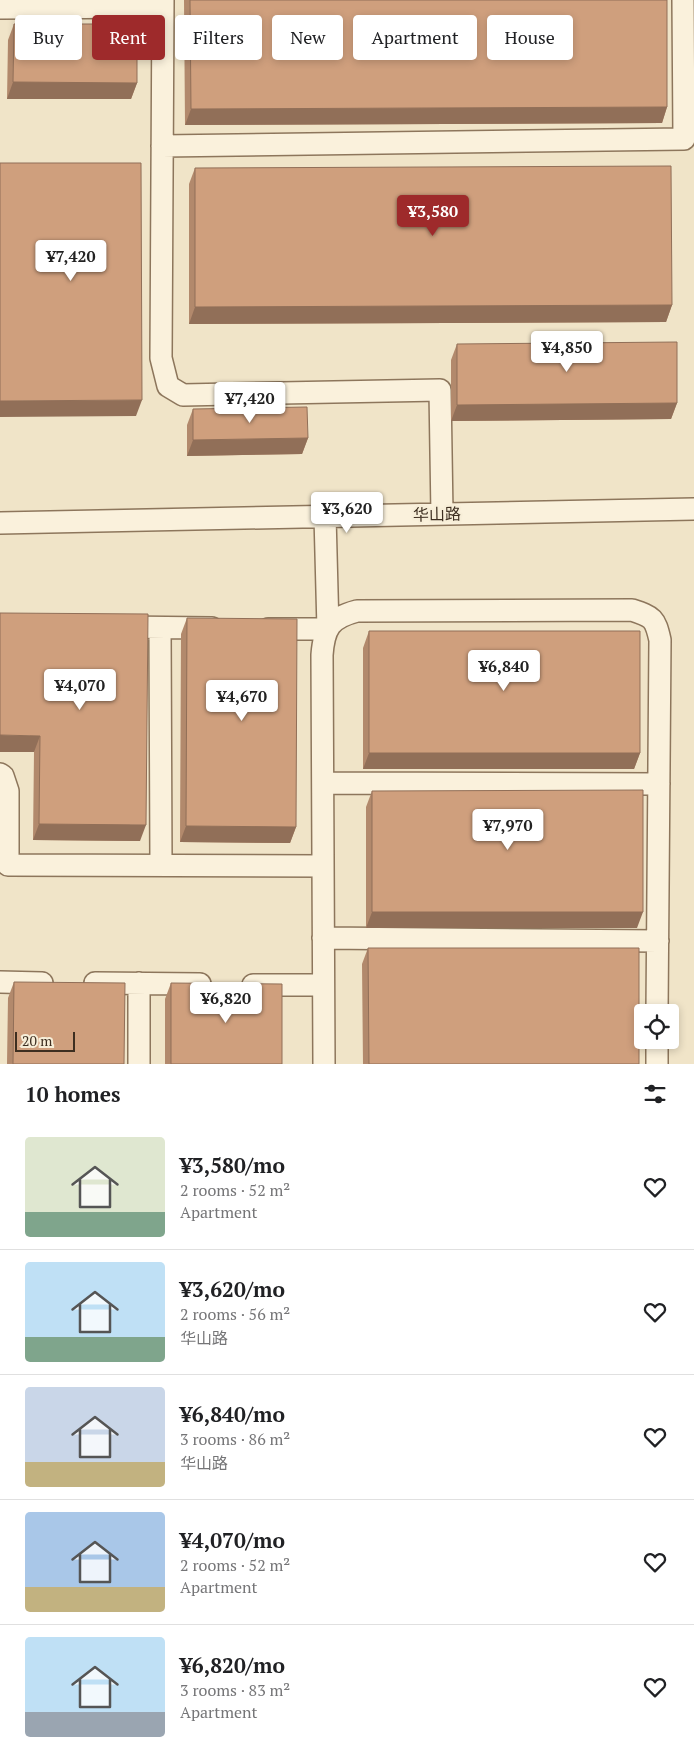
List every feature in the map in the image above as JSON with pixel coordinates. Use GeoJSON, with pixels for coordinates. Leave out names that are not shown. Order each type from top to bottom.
{"type":"FeatureCollection","features":[{"type":"Feature","properties":{"kind":"street"},"geometry":{"type":"LineString","coordinates":[[162,146],[684,139],[683,0]]}},
{"type":"Feature","properties":{"kind":"street"},"geometry":{"type":"LineString","coordinates":[[0,8],[163,4],[162,358],[168,386],[183,395],[440,390],[442,514]]}},
{"type":"Feature","properties":{"kind":"street","name":"华山路"},"geometry":{"type":"LineString","coordinates":[[0,523],[694,509]]}},
{"type":"Feature","properties":{"kind":"street"},"geometry":{"type":"LineString","coordinates":[[325,516],[328,629]]}},
{"type":"Feature","properties":{"kind":"street"},"geometry":{"type":"LineString","coordinates":[[324,1064],[323,638],[330,623],[342,615],[357,611],[632,610],[649,616],[657,625],[660,640],[657,1004]]}},
{"type":"Feature","properties":{"kind":"street"},"geometry":{"type":"LineString","coordinates":[[104,627],[328,629]]}},
{"type":"Feature","properties":{"kind":"street"},"geometry":{"type":"LineString","coordinates":[[160,628],[161,865]]}},
{"type":"Feature","properties":{"kind":"street"},"geometry":{"type":"LineString","coordinates":[[0,774],[4,776],[8,791],[8,865],[323,866]]}},
{"type":"Feature","properties":{"kind":"street"},"geometry":{"type":"LineString","coordinates":[[322,783],[659,784]]}},
{"type":"Feature","properties":{"kind":"street"},"geometry":{"type":"LineString","coordinates":[[323,938],[658,941]]}},
{"type":"Feature","properties":{"kind":"street"},"geometry":{"type":"LineString","coordinates":[[0,982],[323,985]]}},
{"type":"Feature","properties":{"kind":"street"},"geometry":{"type":"LineString","coordinates":[[139,984],[139,1064]]}},
{"type":"Feature","properties":{"kind":"street"},"geometry":{"type":"LineString","coordinates":[[657,1049],[657,1064]]}},
{"type":"Feature","properties":{"kind":"building"},"geometry":{"type":"Polygon","coordinates":[[[190,0],[667,0],[667,107],[191,109],[191,60],[262,60],[262,15],[190,15],[190,0]]]}},
{"type":"Feature","properties":{"kind":"building"},"geometry":{"type":"Polygon","coordinates":[[[14,24],[15,60],[82,60],[82,24],[92,24],[92,60],[137,60],[137,83],[13,82],[14,24]]]}},
{"type":"Feature","properties":{"kind":"building"},"geometry":{"type":"Polygon","coordinates":[[[0,163],[141,163],[142,400],[0,401],[0,163]]]}},
{"type":"Feature","properties":{"kind":"building"},"geometry":{"type":"Polygon","coordinates":[[[671,166],[672,305],[195,307],[195,168],[671,166]]]}},
{"type":"Feature","properties":{"kind":"building"},"geometry":{"type":"Polygon","coordinates":[[[677,342],[677,403],[457,405],[457,344],[677,342]]]}},
{"type":"Feature","properties":{"kind":"building"},"geometry":{"type":"Polygon","coordinates":[[[307,407],[308,438],[193,440],[193,409],[307,407]]]}},
{"type":"Feature","properties":{"kind":"building"},"geometry":{"type":"Polygon","coordinates":[[[0,613],[148,614],[146,825],[39,824],[40,736],[0,735],[0,613]]]}},
{"type":"Feature","properties":{"kind":"building"},"geometry":{"type":"Polygon","coordinates":[[[187,618],[297,619],[296,827],[186,826],[187,618]]]}},
{"type":"Feature","properties":{"kind":"building"},"geometry":{"type":"Polygon","coordinates":[[[369,631],[640,631],[640,753],[369,753],[369,631]]]}},
{"type":"Feature","properties":{"kind":"building"},"geometry":{"type":"Polygon","coordinates":[[[643,790],[643,912],[372,912],[372,791],[643,790]]]}},
{"type":"Feature","properties":{"kind":"building"},"geometry":{"type":"Polygon","coordinates":[[[368,948],[639,948],[639,1004],[634,1004],[634,1049],[639,1049],[639,1064],[369,1064],[368,948]]]}},
{"type":"Feature","properties":{"kind":"building"},"geometry":{"type":"Polygon","coordinates":[[[14,982],[125,983],[124,1064],[13,1064],[14,982]]]}},
{"type":"Feature","properties":{"kind":"building"},"geometry":{"type":"Polygon","coordinates":[[[171,983],[282,984],[282,1064],[171,1064],[171,983]]]}}]}
